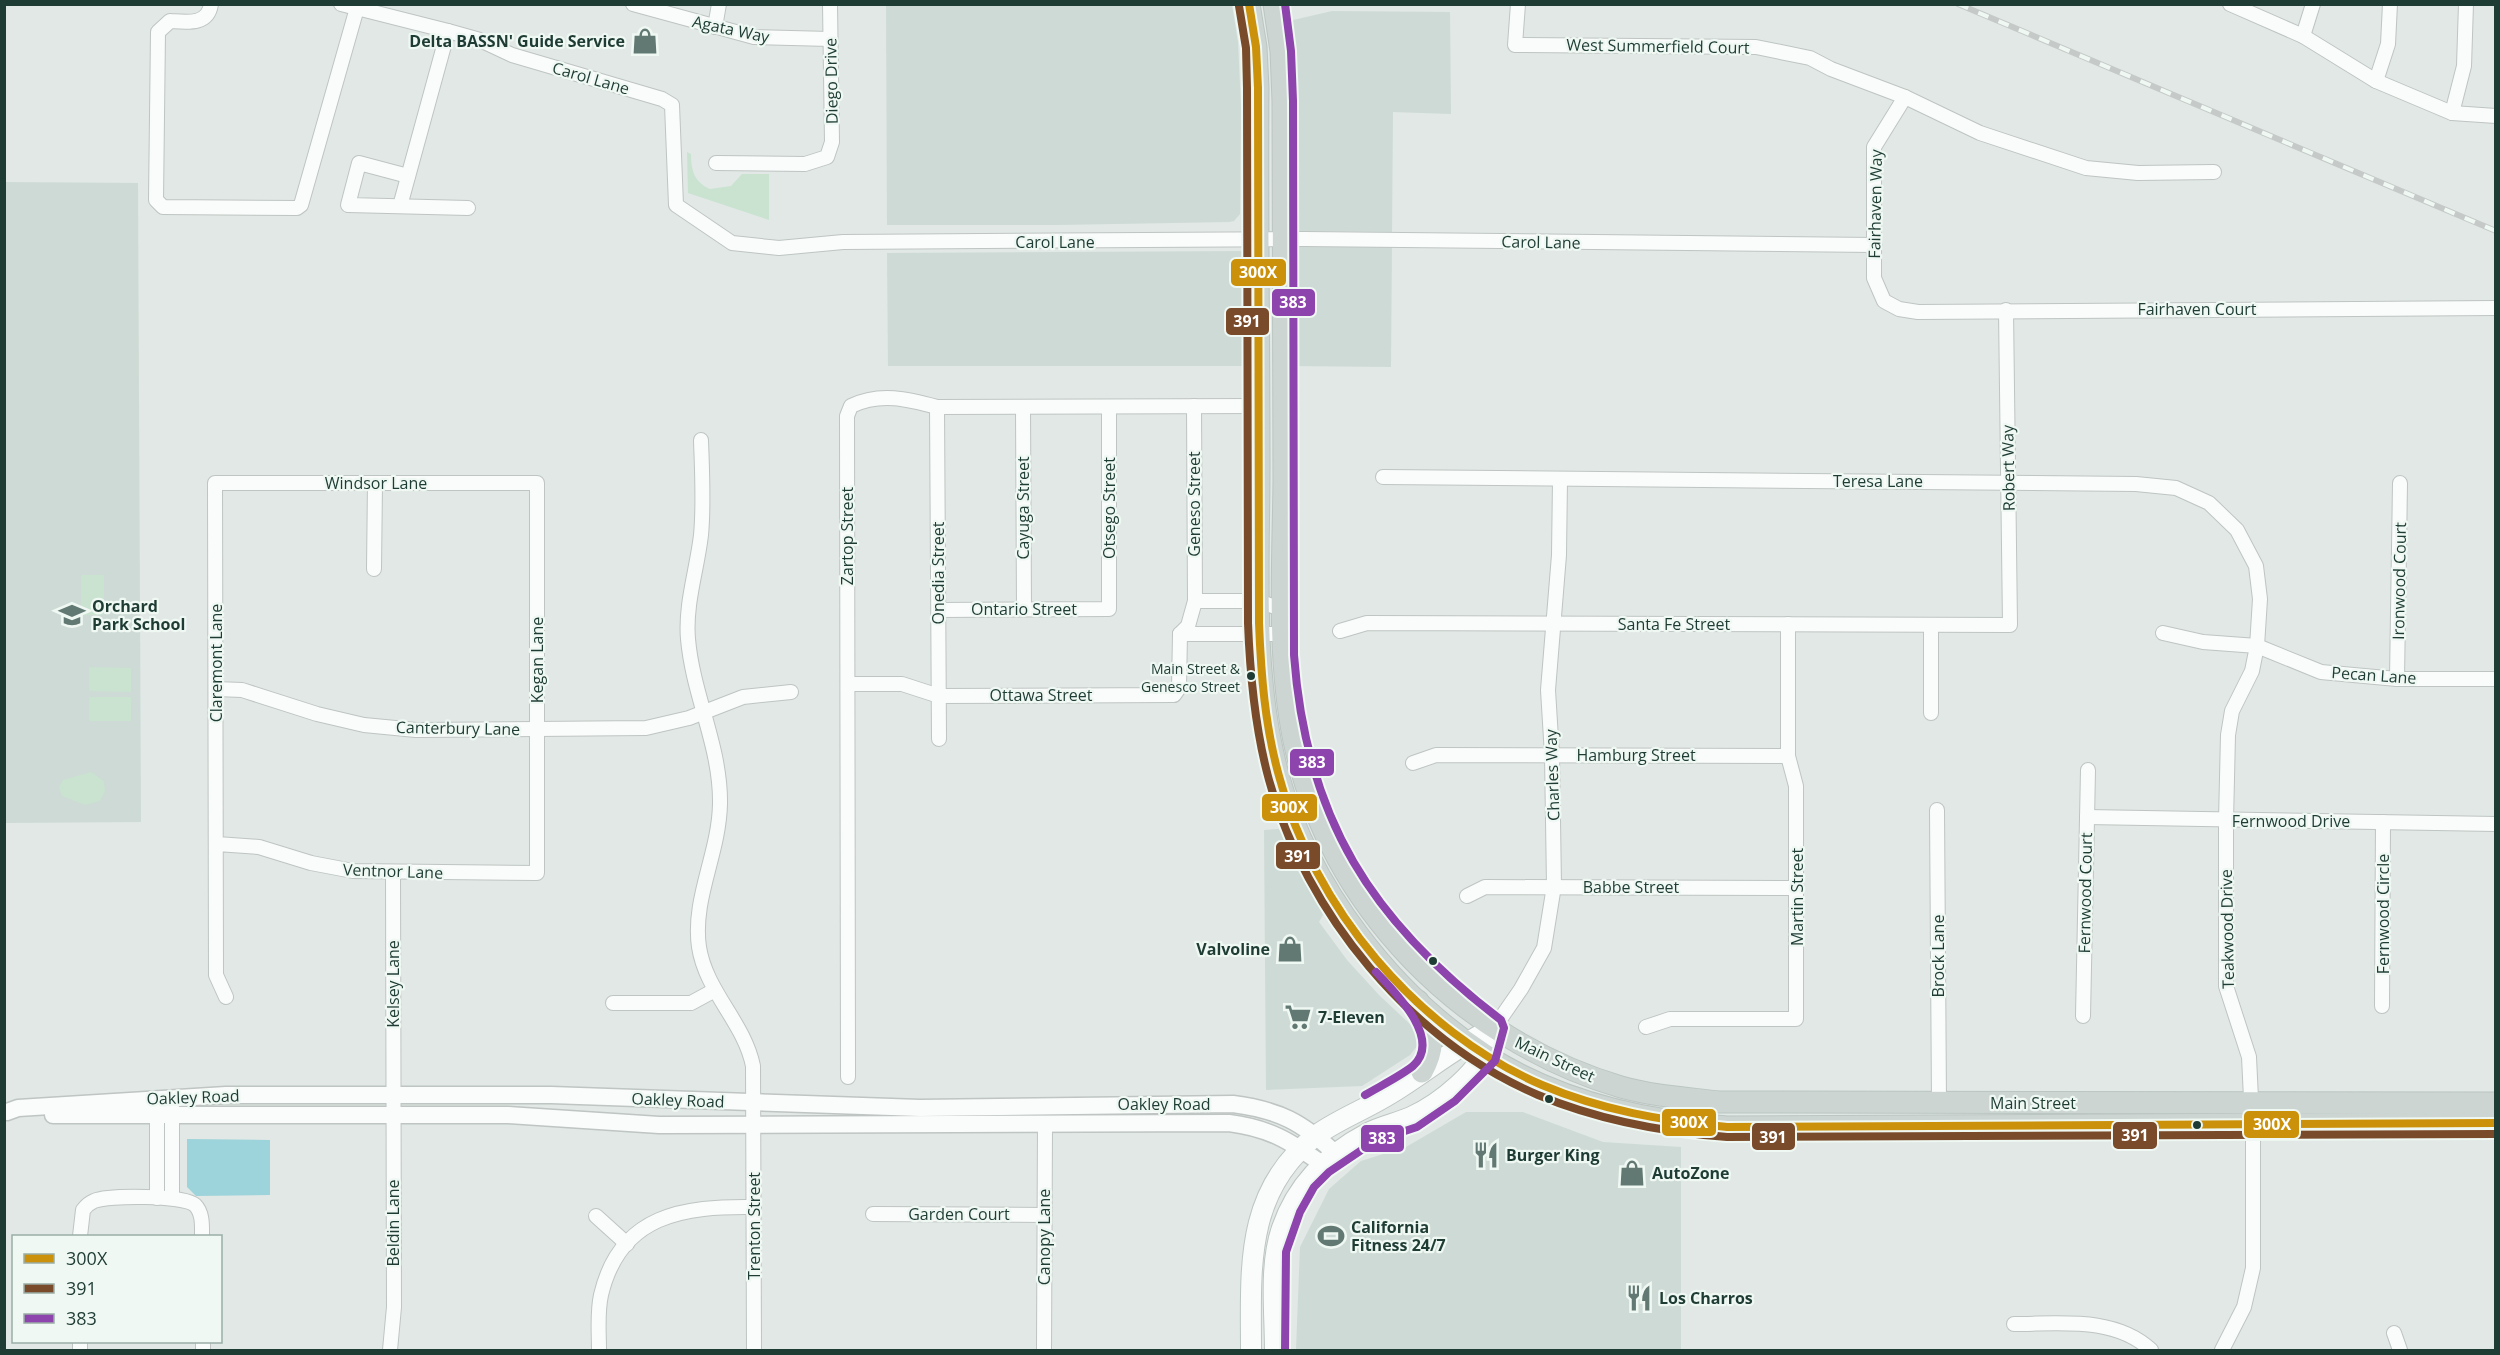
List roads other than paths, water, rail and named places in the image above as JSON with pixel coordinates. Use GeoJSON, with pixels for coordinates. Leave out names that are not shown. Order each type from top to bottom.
{"type":"FeatureCollection","features":[{"type":"Feature","properties":{"kind":"main road","name":"Main Street"},"geometry":{"type":"LineString","coordinates":[[1249,4],[1256,47],[1258,601],[1267,725],[1279,777],[1295,825],[1311,860],[1339,910],[1376,957],[1416,998],[1486,1055],[1574,1097],[1673,1123],[1727,1127],[2252,1113],[2496,1103]]}},
{"type":"Feature","properties":{"kind":"main road","name":"Main Street"},"geometry":{"type":"LineString","coordinates":[[1274,4],[1282,70],[1283,610],[1288,705],[1295,744],[1307,786],[1335,851],[1355,888],[1404,951],[1457,1002],[1494,1028],[1557,1063],[1601,1080],[1659,1095],[1719,1102],[1939,1102],[2496,1124]]}},
{"type":"Feature","properties":{"kind":"main road"},"geometry":{"type":"LineString","coordinates":[[1416,998],[1432,1036],[1432,1053],[1422,1072]]}},
{"type":"Feature","properties":{"kind":"main road"},"geometry":{"type":"LineString","coordinates":[[1251,1350],[1251,1268],[1255,1230],[1273,1187],[1302,1149],[1317,1136],[1422,1072],[1467,1041],[1494,1028]]}},
{"type":"Feature","properties":{"kind":"main road","name":"Charles Way"},"geometry":{"type":"LineString","coordinates":[[1486,1055],[1494,1028]]}},
{"type":"Feature","properties":{"kind":"main road"},"geometry":{"type":"LineString","coordinates":[[1275,1350],[1276,1250],[1290,1208],[1306,1181],[1329,1159],[1370,1132],[1422,1111],[1448,1093],[1486,1055]]}},
{"type":"Feature","properties":{"kind":"street"},"geometry":{"type":"LineString","coordinates":[[211,4],[202,19],[196,22],[170,21],[158,32],[156,200],[163,207],[297,208],[302,205],[357,9]]}},
{"type":"Feature","properties":{"kind":"street","name":"Carol Lane"},"geometry":{"type":"LineString","coordinates":[[341,4],[480,40],[512,55],[662,99],[672,105],[676,205],[732,243],[779,248],[843,242],[1257,240],[1875,245]]}},
{"type":"Feature","properties":{"kind":"street","name":"Agata Way"},"geometry":{"type":"LineString","coordinates":[[633,4],[754,37],[830,39]]}},
{"type":"Feature","properties":{"kind":"street"},"geometry":{"type":"LineString","coordinates":[[715,27],[719,4]]}},
{"type":"Feature","properties":{"kind":"street","name":"Diego Drive"},"geometry":{"type":"LineString","coordinates":[[716,164],[805,164],[827,157],[832,142],[830,4]]}},
{"type":"Feature","properties":{"kind":"street","name":"West Summerfield Court"},"geometry":{"type":"LineString","coordinates":[[1518,4],[1515,45],[1756,47],[1810,58],[1831,69],[1905,97]]}},
{"type":"Feature","properties":{"kind":"street"},"geometry":{"type":"LineString","coordinates":[[2230,4],[2302,36],[2376,81],[2452,113],[2496,116]]}},
{"type":"Feature","properties":{"kind":"street"},"geometry":{"type":"LineString","coordinates":[[2302,36],[2313,4]]}},
{"type":"Feature","properties":{"kind":"street"},"geometry":{"type":"LineString","coordinates":[[2376,81],[2388,44],[2390,4]]}},
{"type":"Feature","properties":{"kind":"street"},"geometry":{"type":"LineString","coordinates":[[2452,113],[2464,66],[2466,4]]}},
{"type":"Feature","properties":{"kind":"street"},"geometry":{"type":"LineString","coordinates":[[400,206],[448,31]]}},
{"type":"Feature","properties":{"kind":"street"},"geometry":{"type":"LineString","coordinates":[[1905,97],[1980,133],[2085,168],[2138,173],[2214,172]]}},
{"type":"Feature","properties":{"kind":"street","name":"Fairhaven Way"},"geometry":{"type":"LineString","coordinates":[[1899,309],[1884,301],[1874,278],[1874,147],[1905,97]]}},
{"type":"Feature","properties":{"kind":"street"},"geometry":{"type":"LineString","coordinates":[[408,176],[358,164],[348,205],[468,208]]}},
{"type":"Feature","properties":{"kind":"street","name":"Fairhaven Court"},"geometry":{"type":"LineString","coordinates":[[1899,309],[1918,312],[2496,308]]}},
{"type":"Feature","properties":{"kind":"street","name":"Robert Way"},"geometry":{"type":"LineString","coordinates":[[2006,310],[2010,625]]}},
{"type":"Feature","properties":{"kind":"street","name":"Zartop Street"},"geometry":{"type":"LineString","coordinates":[[848,1077],[847,416],[851,406],[885,397],[906,399],[937,407],[1258,406]]}},
{"type":"Feature","properties":{"kind":"street","name":"Geneso Street"},"geometry":{"type":"LineString","coordinates":[[1194,406],[1195,601]]}},
{"type":"Feature","properties":{"kind":"street","name":"Onedia Street"},"geometry":{"type":"LineString","coordinates":[[937,407],[939,739]]}},
{"type":"Feature","properties":{"kind":"street","name":"Cayuga Street"},"geometry":{"type":"LineString","coordinates":[[1023,407],[1023,609]]}},
{"type":"Feature","properties":{"kind":"street","name":"Otsego Street"},"geometry":{"type":"LineString","coordinates":[[1108,407],[1109,609]]}},
{"type":"Feature","properties":{"kind":"street","name":"Trenton Street"},"geometry":{"type":"LineString","coordinates":[[701,440],[701,532],[689,609],[688,636],[691,665],[715,749],[720,802],[719,830],[702,893],[697,931],[705,970],[744,1035],[751,1053],[755,1125],[754,1350]]}},
{"type":"Feature","properties":{"kind":"street","name":"Teresa Lane"},"geometry":{"type":"LineString","coordinates":[[1383,477],[2008,482],[2136,484],[2176,488],[2209,503],[2237,530],[2256,566],[2260,598],[2257,646]]}},
{"type":"Feature","properties":{"kind":"street","name":"Charles Way"},"geometry":{"type":"LineString","coordinates":[[1494,1028],[1521,989],[1544,948],[1554,886],[1552,755],[1548,690],[1559,555],[1560,480]]}},
{"type":"Feature","properties":{"kind":"street","name":"Windsor Lane"},"geometry":{"type":"LineString","coordinates":[[215,483],[537,483]]}},
{"type":"Feature","properties":{"kind":"street","name":"Claremont Lane"},"geometry":{"type":"LineString","coordinates":[[215,483],[216,975],[226,997]]}},
{"type":"Feature","properties":{"kind":"street"},"geometry":{"type":"LineString","coordinates":[[374,569],[375,483]]}},
{"type":"Feature","properties":{"kind":"street","name":"Kegan Lane"},"geometry":{"type":"LineString","coordinates":[[537,483],[537,873]]}},
{"type":"Feature","properties":{"kind":"street","name":"Ironwood Court"},"geometry":{"type":"LineString","coordinates":[[2397,678],[2400,483]]}},
{"type":"Feature","properties":{"kind":"street"},"geometry":{"type":"LineString","coordinates":[[1180,634],[1191,621],[1195,601],[1258,601],[1283,610]]}},
{"type":"Feature","properties":{"kind":"street","name":"Ontario Street"},"geometry":{"type":"LineString","coordinates":[[939,610],[1109,609]]}},
{"type":"Feature","properties":{"kind":"street","name":"Santa Fe Street"},"geometry":{"type":"LineString","coordinates":[[1340,631],[1367,622],[2010,625]]}},
{"type":"Feature","properties":{"kind":"street","name":"Martin Street"},"geometry":{"type":"LineString","coordinates":[[1646,1027],[1670,1019],[1796,1018],[1797,786],[1788,756],[1788,624]]}},
{"type":"Feature","properties":{"kind":"street"},"geometry":{"type":"LineString","coordinates":[[1931,625],[1931,713]]}},
{"type":"Feature","properties":{"kind":"street","name":"Pecan Lane"},"geometry":{"type":"LineString","coordinates":[[2163,633],[2203,642],[2257,646],[2321,672],[2397,678],[2496,678]]}},
{"type":"Feature","properties":{"kind":"street"},"geometry":{"type":"LineString","coordinates":[[1180,634],[1284,634]]}},
{"type":"Feature","properties":{"kind":"street","name":"Ottawa Street"},"geometry":{"type":"LineString","coordinates":[[848,684],[902,684],[939,696],[1174,695],[1179,688],[1180,634]]}},
{"type":"Feature","properties":{"kind":"street","name":"Teakwood Drive"},"geometry":{"type":"LineString","coordinates":[[2222,1350],[2244,1307],[2253,1268],[2252,1113],[2246,1041],[2230,1004],[2226,986],[2226,821],[2228,735],[2232,711],[2252,671],[2257,646]]}},
{"type":"Feature","properties":{"kind":"street","name":"Canterbury Lane"},"geometry":{"type":"LineString","coordinates":[[216,689],[242,690],[317,714],[364,725],[416,730],[646,728],[703,712],[743,697],[791,692]]}},
{"type":"Feature","properties":{"kind":"street","name":"Hamburg Street"},"geometry":{"type":"LineString","coordinates":[[1413,763],[1436,755],[1788,756]]}},
{"type":"Feature","properties":{"kind":"street","name":"Fernwood Court"},"geometry":{"type":"LineString","coordinates":[[2083,1016],[2088,770]]}},
{"type":"Feature","properties":{"kind":"street","name":"Brock Lane"},"geometry":{"type":"LineString","coordinates":[[1937,810],[1939,1102]]}},
{"type":"Feature","properties":{"kind":"street","name":"Fernwood Drive"},"geometry":{"type":"LineString","coordinates":[[2087,817],[2496,824]]}},
{"type":"Feature","properties":{"kind":"street","name":"Fernwood Circle"},"geometry":{"type":"LineString","coordinates":[[2382,1006],[2383,822]]}},
{"type":"Feature","properties":{"kind":"street","name":"Ventnor Lane"},"geometry":{"type":"LineString","coordinates":[[217,843],[259,847],[311,863],[353,871],[537,873]]}},
{"type":"Feature","properties":{"kind":"street","name":"Kelsey Lane"},"geometry":{"type":"LineString","coordinates":[[393,873],[393,1095]]}},
{"type":"Feature","properties":{"kind":"street","name":"Babbe Street"},"geometry":{"type":"LineString","coordinates":[[1467,896],[1485,886],[1797,888]]}},
{"type":"Feature","properties":{"kind":"street"},"geometry":{"type":"LineString","coordinates":[[613,1003],[691,1003],[715,990]]}},
{"type":"Feature","properties":{"kind":"street","name":"Oakley Road"},"geometry":{"type":"LineString","coordinates":[[6,1112],[18,1108],[165,1097],[393,1095],[551,1095],[920,1108],[1233,1104],[1275,1112],[1297,1121],[1317,1136],[1329,1159]]}},
{"type":"Feature","properties":{"kind":"street","name":"Beldin Lane"},"geometry":{"type":"LineString","coordinates":[[390,1350],[394,1307],[393,1095]]}},
{"type":"Feature","properties":{"kind":"street"},"geometry":{"type":"LineString","coordinates":[[157,1198],[158,1161],[165,1097]]}},
{"type":"Feature","properties":{"kind":"street","name":"Oakley Road"},"geometry":{"type":"LineString","coordinates":[[6,1112],[18,1115],[508,1115],[659,1125],[1229,1123],[1267,1130],[1302,1149],[1329,1159]]}},
{"type":"Feature","properties":{"kind":"street"},"geometry":{"type":"LineString","coordinates":[[164,1115],[172,1161],[172,1198]]}},
{"type":"Feature","properties":{"kind":"street","name":"Canopy Lane"},"geometry":{"type":"LineString","coordinates":[[1044,1350],[1045,1124]]}},
{"type":"Feature","properties":{"kind":"street"},"geometry":{"type":"LineString","coordinates":[[158,1161],[172,1161]]}},
{"type":"Feature","properties":{"kind":"street"},"geometry":{"type":"LineString","coordinates":[[80,1235],[83,1210],[94,1201],[172,1198],[186,1200],[195,1205],[201,1214],[202,1235]]}},
{"type":"Feature","properties":{"kind":"street"},"geometry":{"type":"LineString","coordinates":[[598,1350],[601,1295],[610,1270],[627,1244],[652,1223],[672,1213],[696,1208],[754,1207]]}},
{"type":"Feature","properties":{"kind":"street","name":"Garden Court"},"geometry":{"type":"LineString","coordinates":[[873,1214],[1044,1215]]}},
{"type":"Feature","properties":{"kind":"street"},"geometry":{"type":"LineString","coordinates":[[596,1216],[627,1244]]}},
{"type":"Feature","properties":{"kind":"street"},"geometry":{"type":"LineString","coordinates":[[2014,1323],[2088,1324],[2109,1328],[2132,1337],[2151,1350]]}},
{"type":"Feature","properties":{"kind":"street"},"geometry":{"type":"LineString","coordinates":[[2394,1333],[2400,1350]]}},
{"type":"Feature","properties":{"kind":"water"},"geometry":{"type":"Polygon","coordinates":[[[187,1139],[270,1140],[270,1195],[196,1196],[187,1187],[187,1139]]]}},
{"type":"Feature","properties":{"kind":"railway"},"geometry":{"type":"LineString","coordinates":[[1958,4],[2496,231]]}},
{"type":"Feature","properties":{"kind":"place","name":"Delta BASSN' Guide Service"},"geometry":{"type":"Point","coordinates":[645,41]}},
{"type":"Feature","properties":{"kind":"place","name":"Orchard Park School"},"geometry":{"type":"Point","coordinates":[72,615]}},
{"type":"Feature","properties":{"kind":"place","name":"Main Street & Genesco Street"},"geometry":{"type":"Point","coordinates":[1251,676]}},
{"type":"Feature","properties":{"kind":"place","name":"Valvoline"},"geometry":{"type":"Point","coordinates":[1290,949]}},
{"type":"Feature","properties":{"kind":"place","name":"7-Eleven"},"geometry":{"type":"Point","coordinates":[1298,1017]}},
{"type":"Feature","properties":{"kind":"place","name":"Burger King"},"geometry":{"type":"Point","coordinates":[1486,1155]}},
{"type":"Feature","properties":{"kind":"place","name":"AutoZone"},"geometry":{"type":"Point","coordinates":[1632,1173]}},
{"type":"Feature","properties":{"kind":"place","name":"California Fitness 24/7"},"geometry":{"type":"Point","coordinates":[1331,1236]}},
{"type":"Feature","properties":{"kind":"place","name":"Los Charros"},"geometry":{"type":"Point","coordinates":[1639,1298]}}]}
